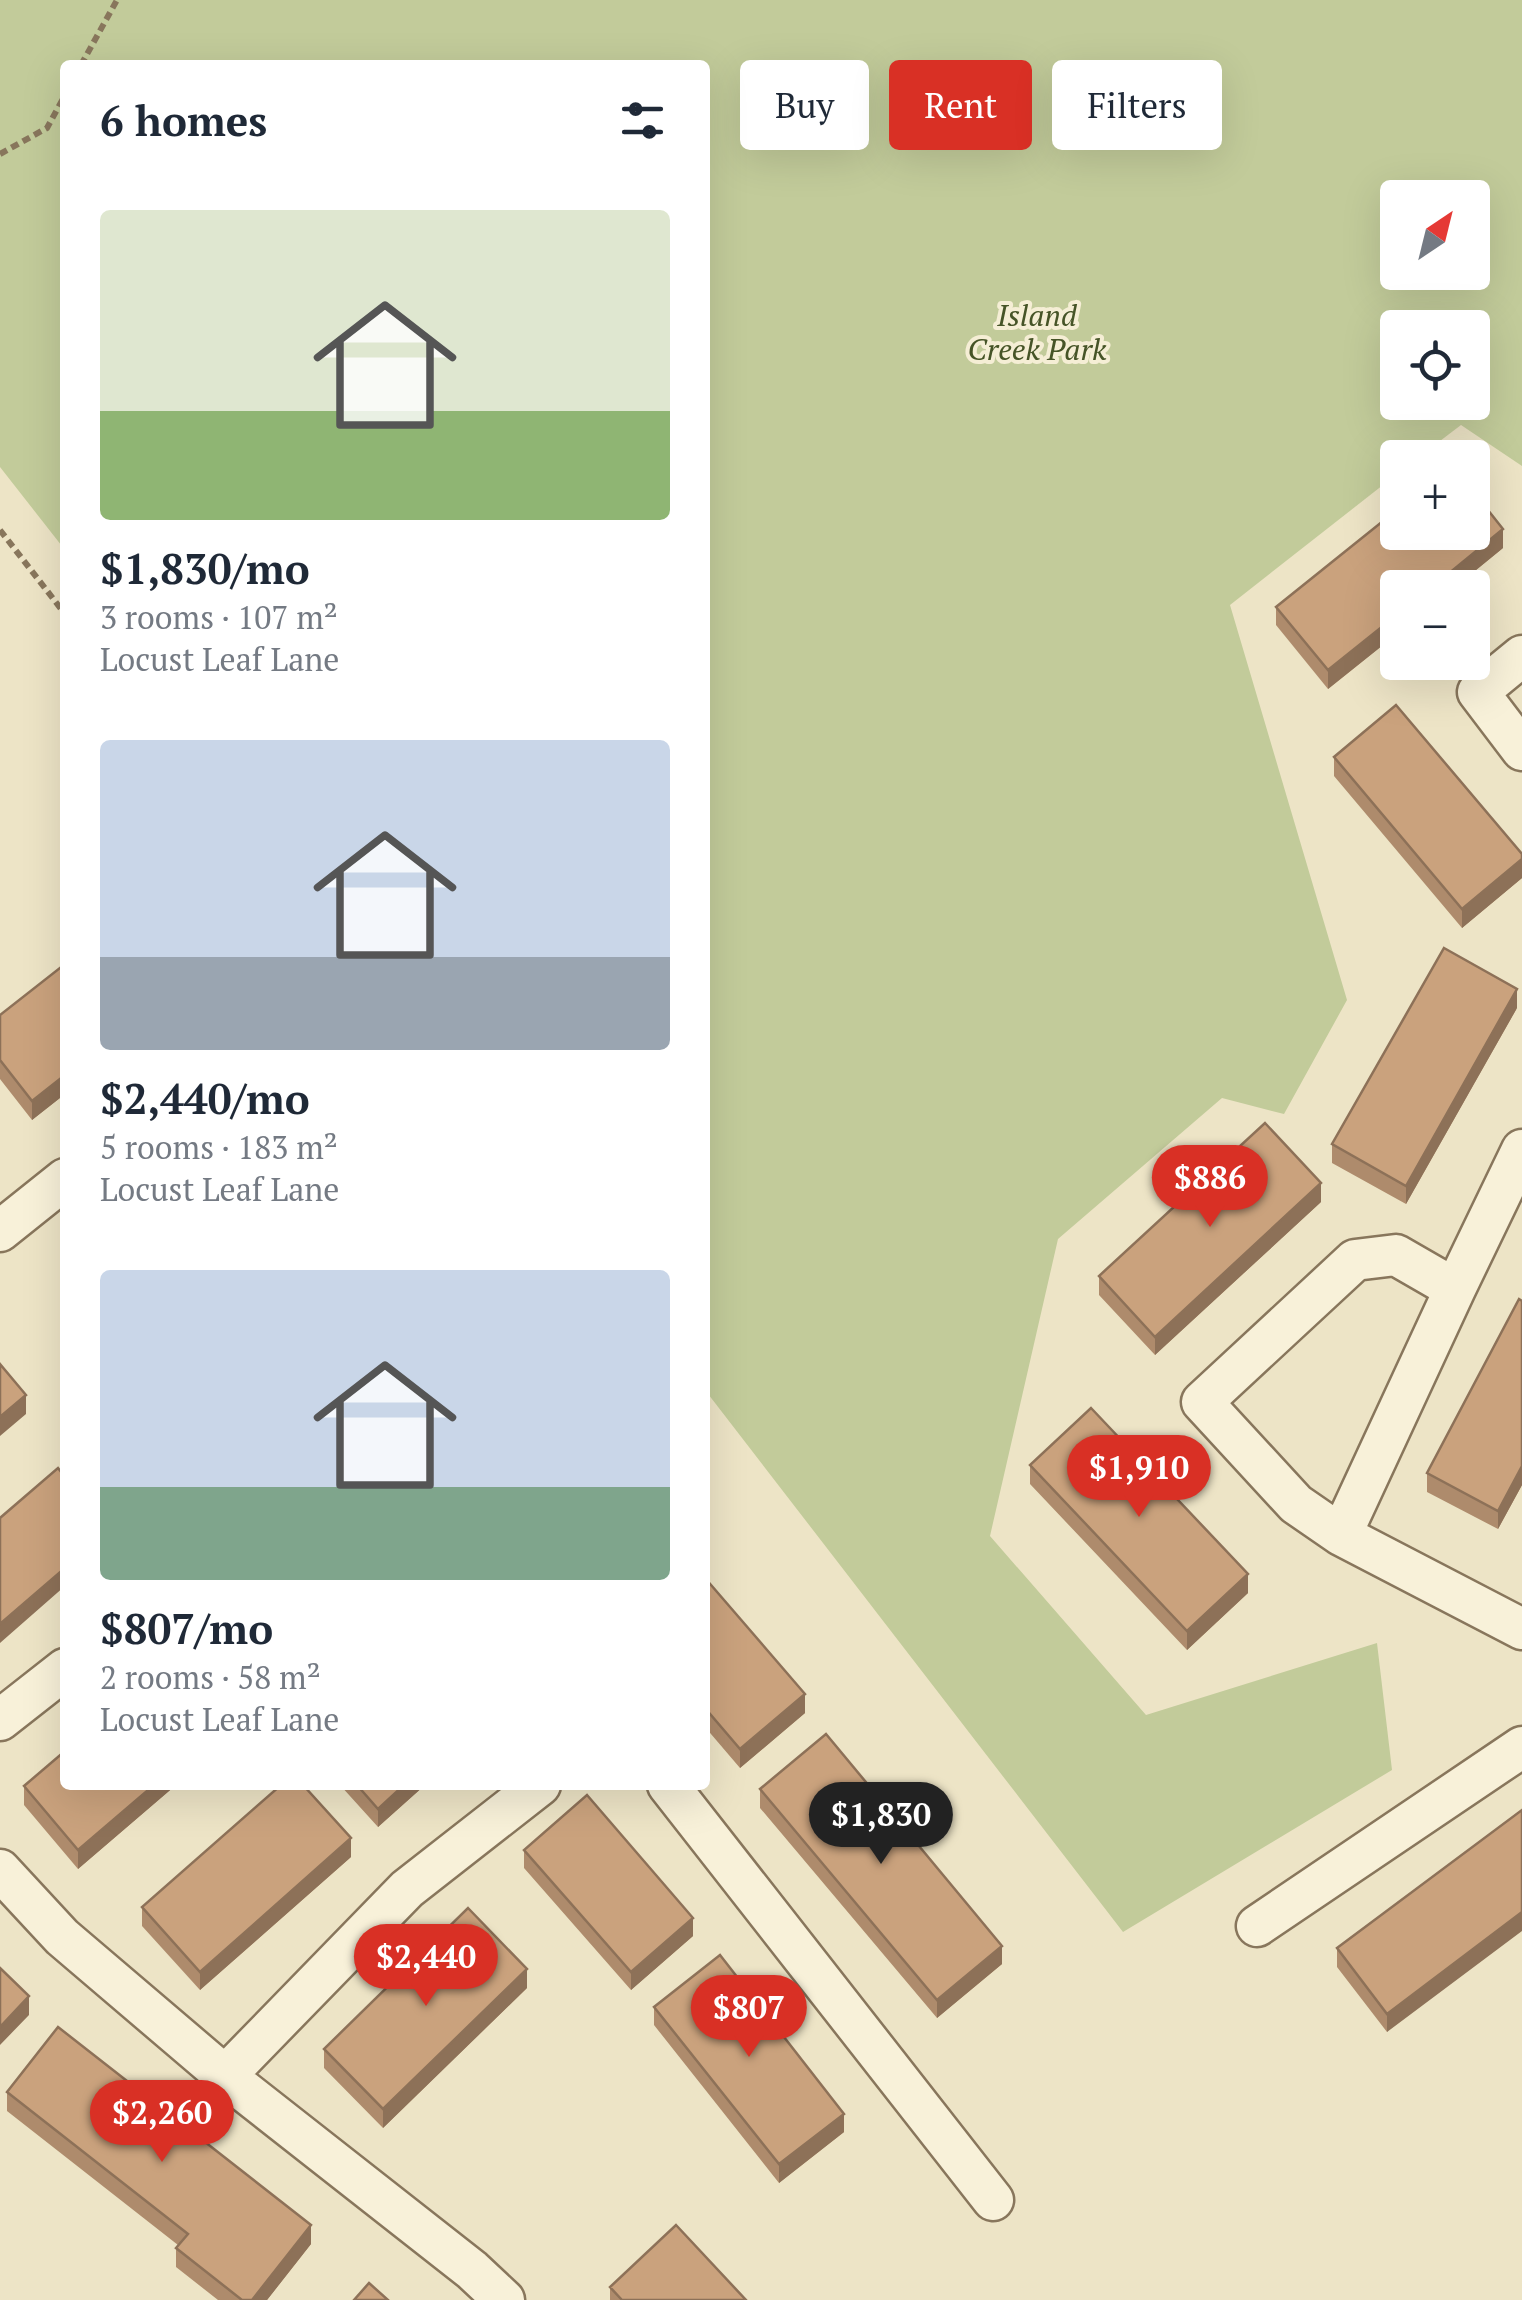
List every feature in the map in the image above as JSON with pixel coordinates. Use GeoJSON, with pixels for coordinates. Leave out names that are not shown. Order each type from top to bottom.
{"type":"FeatureCollection","features":[{"type":"Feature","properties":{"kind":"street"},"geometry":{"type":"LineString","coordinates":[[1522,656],[1478,692],[1522,750]]}},
{"type":"Feature","properties":{"kind":"street"},"geometry":{"type":"LineString","coordinates":[[1340,1535],[1522,1150]]}},
{"type":"Feature","properties":{"kind":"street"},"geometry":{"type":"LineString","coordinates":[[0,1232],[60,1183]]}},
{"type":"Feature","properties":{"kind":"street"},"geometry":{"type":"LineString","coordinates":[[1455,1288],[1396,1255],[1355,1260],[1202,1402],[1296,1504],[1340,1535],[1522,1629]]}},
{"type":"Feature","properties":{"kind":"street"},"geometry":{"type":"LineString","coordinates":[[0,1720],[60,1673]]}},
{"type":"Feature","properties":{"kind":"street"},"geometry":{"type":"LineString","coordinates":[[1257,1926],[1522,1747]]}},
{"type":"Feature","properties":{"kind":"street"},"geometry":{"type":"LineString","coordinates":[[225,2076],[406,1889],[534,1790]]}},
{"type":"Feature","properties":{"kind":"street"},"geometry":{"type":"LineString","coordinates":[[672,1790],[993,2200]]}},
{"type":"Feature","properties":{"kind":"street"},"geometry":{"type":"LineString","coordinates":[[0,1870],[62,1936],[225,2076],[472,2270],[504,2300]]}},
{"type":"Feature","properties":{"kind":"path"},"geometry":{"type":"LineString","coordinates":[[84,60],[116,0]]}},
{"type":"Feature","properties":{"kind":"path"},"geometry":{"type":"LineString","coordinates":[[0,154],[47,128],[60,104]]}},
{"type":"Feature","properties":{"kind":"path"},"geometry":{"type":"LineString","coordinates":[[0,530],[60,608]]}},
{"type":"Feature","properties":{"kind":"green space","name":"Island Creek Park"},"geometry":{"type":"Polygon","coordinates":[[[0,0],[1522,0],[1522,466],[1490,444],[1490,440],[1483,440],[1461,425],[1441,440],[1380,440],[1380,487],[1230,605],[1347,1000],[1284,1114],[1222,1098],[1058,1239],[990,1536],[1146,1715],[1377,1643],[1392,1770],[1123,1932],[710,1396],[710,60],[60,60],[60,544],[0,467],[0,0]]]}},
{"type":"Feature","properties":{"kind":"building"},"geometry":{"type":"Polygon","coordinates":[[[1490,513],[1503,529],[1490,540],[1490,513]]]}},
{"type":"Feature","properties":{"kind":"building"},"geometry":{"type":"Polygon","coordinates":[[[1380,523],[1380,550],[1477,550],[1453,570],[1380,570],[1380,628],[1328,670],[1276,607],[1380,523]]]}},
{"type":"Feature","properties":{"kind":"building"},"geometry":{"type":"Polygon","coordinates":[[[1396,705],[1522,854],[1522,859],[1462,909],[1334,757],[1396,705]]]}},
{"type":"Feature","properties":{"kind":"building"},"geometry":{"type":"Polygon","coordinates":[[[1444,948],[1517,989],[1406,1186],[1332,1144],[1444,948]]]}},
{"type":"Feature","properties":{"kind":"building"},"geometry":{"type":"Polygon","coordinates":[[[60,968],[60,1079],[32,1101],[0,1060],[0,1015],[60,968]]]}},
{"type":"Feature","properties":{"kind":"building"},"geometry":{"type":"Polygon","coordinates":[[[1265,1123],[1321,1183],[1155,1337],[1099,1276],[1265,1123]]]}},
{"type":"Feature","properties":{"kind":"building"},"geometry":{"type":"Polygon","coordinates":[[[1519,1299],[1522,1466],[1498,1511],[1427,1473],[1519,1299]]]}},
{"type":"Feature","properties":{"kind":"building"},"geometry":{"type":"Polygon","coordinates":[[[0,1364],[26,1395],[0,1417],[0,1364]]]}},
{"type":"Feature","properties":{"kind":"building"},"geometry":{"type":"Polygon","coordinates":[[[1091,1408],[1248,1574],[1187,1631],[1030,1465],[1091,1408]]]}},
{"type":"Feature","properties":{"kind":"building"},"geometry":{"type":"Polygon","coordinates":[[[58,1468],[60,1572],[0,1624],[0,1518],[58,1468]]]}},
{"type":"Feature","properties":{"kind":"building"},"geometry":{"type":"Polygon","coordinates":[[[710,1584],[805,1694],[740,1749],[710,1714],[710,1584]]]}},
{"type":"Feature","properties":{"kind":"building"},"geometry":{"type":"Polygon","coordinates":[[[826,1734],[1002,1946],[937,2000],[760,1789],[826,1734]]]}},
{"type":"Feature","properties":{"kind":"building"},"geometry":{"type":"Polygon","coordinates":[[[60,1755],[60,1790],[148,1790],[78,1850],[24,1786],[60,1755]]]}},
{"type":"Feature","properties":{"kind":"building"},"geometry":{"type":"Polygon","coordinates":[[[275,1790],[308,1790],[351,1838],[200,1972],[142,1907],[275,1790]]]}},
{"type":"Feature","properties":{"kind":"building"},"geometry":{"type":"Polygon","coordinates":[[[361,1790],[399,1790],[378,1809],[361,1790]]]}},
{"type":"Feature","properties":{"kind":"building"},"geometry":{"type":"Polygon","coordinates":[[[587,1795],[693,1918],[631,1972],[524,1850],[587,1795]]]}},
{"type":"Feature","properties":{"kind":"building"},"geometry":{"type":"Polygon","coordinates":[[[1522,1810],[1522,1912],[1387,2014],[1337,1948],[1522,1810]]]}},
{"type":"Feature","properties":{"kind":"building"},"geometry":{"type":"Polygon","coordinates":[[[468,1908],[527,1969],[383,2109],[324,2049],[468,1908]]]}},
{"type":"Feature","properties":{"kind":"building"},"geometry":{"type":"Polygon","coordinates":[[[720,1955],[844,2114],[779,2164],[654,2007],[720,1955]]]}},
{"type":"Feature","properties":{"kind":"building"},"geometry":{"type":"Polygon","coordinates":[[[0,1968],[29,1996],[0,2027],[0,1968]]]}},
{"type":"Feature","properties":{"kind":"building"},"geometry":{"type":"Polygon","coordinates":[[[58,2027],[311,2225],[252,2300],[242,2300],[176,2248],[188,2234],[7,2092],[58,2027]]]}},
{"type":"Feature","properties":{"kind":"building"},"geometry":{"type":"Polygon","coordinates":[[[676,2225],[746,2300],[622,2300],[610,2287],[676,2225]]]}},
{"type":"Feature","properties":{"kind":"building"},"geometry":{"type":"Polygon","coordinates":[[[369,2283],[388,2300],[354,2300],[369,2283]]]}}]}
